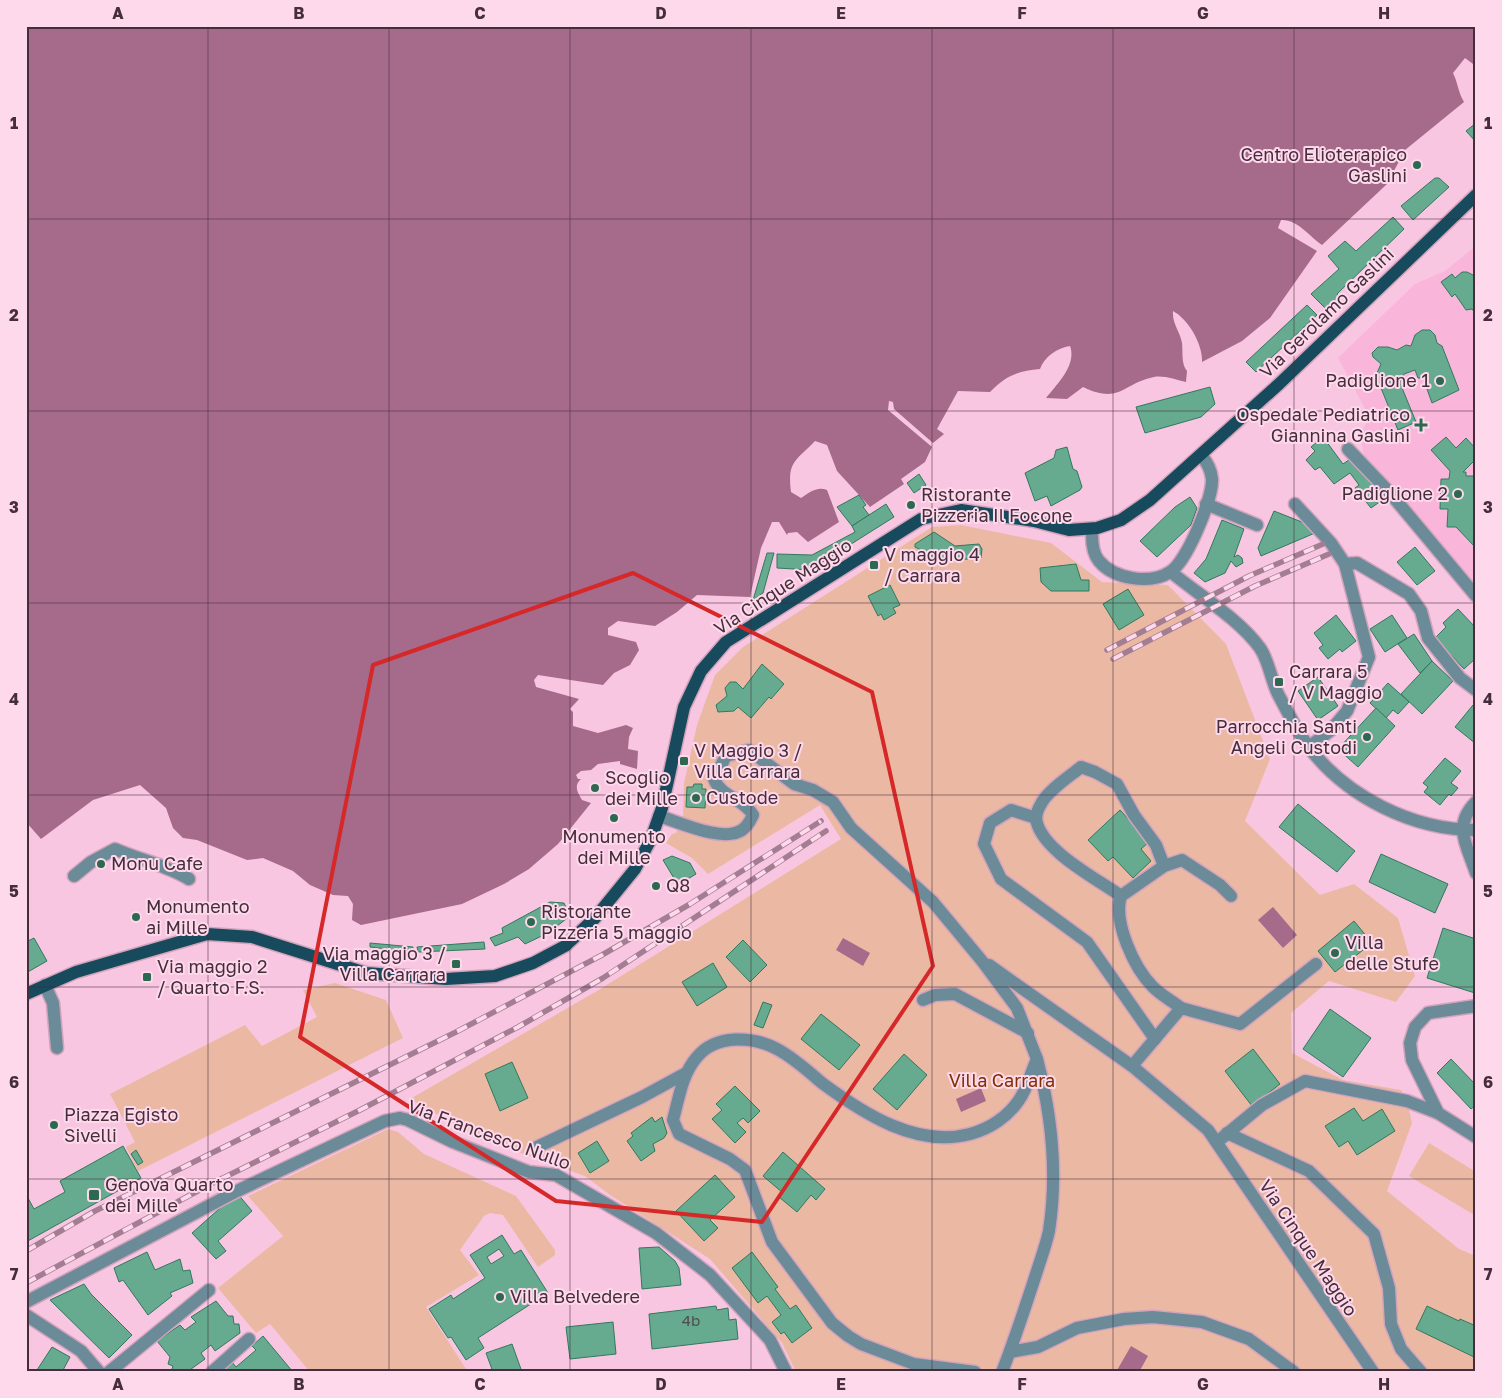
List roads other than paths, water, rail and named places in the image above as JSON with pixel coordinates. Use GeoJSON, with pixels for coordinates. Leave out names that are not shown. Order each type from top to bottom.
{"type":"FeatureCollection","features":[{"type":"Feature","properties":{"kind":"main road","name":"Via Gerolamo Gaslini"},"geometry":{"type":"LineString","coordinates":[[1201,455],[1310,355],[1476,195]]}},
{"type":"Feature","properties":{"kind":"main road","name":"Via Cinque Maggio"},"geometry":{"type":"LineString","coordinates":[[26,994],[76,972],[208,934],[252,937],[366,973],[446,979],[495,976],[533,963],[565,946],[595,918],[635,869],[651,839],[659,816],[684,708],[701,671],[726,642],[921,519],[961,510],[1034,521],[1069,530],[1094,532],[1121,520],[1150,500],[1177,474],[1201,455]]}},
{"type":"Feature","properties":{"kind":"street"},"geometry":{"type":"LineString","coordinates":[[1348,449],[1390,494],[1476,596]]}},
{"type":"Feature","properties":{"kind":"street"},"geometry":{"type":"LineString","coordinates":[[1094,532],[1092,546],[1099,560],[1114,572],[1139,580],[1171,572],[1186,552],[1206,504],[1212,480],[1209,466],[1201,455]]}},
{"type":"Feature","properties":{"kind":"street"},"geometry":{"type":"LineString","coordinates":[[1206,504],[1257,525]]}},
{"type":"Feature","properties":{"kind":"street"},"geometry":{"type":"LineString","coordinates":[[1295,504],[1331,543],[1345,564],[1369,657],[1347,710],[1331,730],[1309,746]]}},
{"type":"Feature","properties":{"kind":"street"},"geometry":{"type":"LineString","coordinates":[[1345,564],[1357,563],[1409,594],[1421,611],[1428,638],[1460,678],[1476,690]]}},
{"type":"Feature","properties":{"kind":"street"},"geometry":{"type":"LineString","coordinates":[[1171,572],[1237,624],[1261,649],[1277,693],[1309,746],[1334,773],[1359,795],[1410,818],[1461,830],[1476,830]]}},
{"type":"Feature","properties":{"kind":"street","name":"Via Cinque Maggio"},"geometry":{"type":"LineString","coordinates":[[659,816],[713,834],[740,832],[748,825],[753,815],[749,808],[717,786],[714,780],[726,756],[749,750],[794,784],[813,790],[833,802],[851,828],[932,902],[982,961],[1017,1008],[1037,1059],[1047,1097],[1054,1146],[1053,1198],[1048,1234],[1002,1372]]}},
{"type":"Feature","properties":{"kind":"street"},"geometry":{"type":"LineString","coordinates":[[1120,896],[1064,857],[1045,839],[1036,818],[1041,802],[1063,781],[1081,768],[1095,772],[1117,784],[1134,816],[1156,845],[1164,866]]}},
{"type":"Feature","properties":{"kind":"street"},"geometry":{"type":"LineString","coordinates":[[1476,802],[1463,817],[1461,830],[1476,873]]}},
{"type":"Feature","properties":{"kind":"street"},"geometry":{"type":"LineString","coordinates":[[1036,818],[1011,810],[990,823],[984,844],[1001,879],[1087,942],[1155,1039]]}},
{"type":"Feature","properties":{"kind":"street"},"geometry":{"type":"LineString","coordinates":[[74,876],[91,862],[115,849],[144,862],[173,869],[189,879]]}},
{"type":"Feature","properties":{"kind":"street"},"geometry":{"type":"LineString","coordinates":[[1231,896],[1220,885],[1182,860],[1164,866],[1120,896],[1117,908],[1128,949],[1152,987],[1181,1008],[1240,1024],[1316,964]]}},
{"type":"Feature","properties":{"kind":"street","name":"Via Cinque Maggio"},"geometry":{"type":"LineString","coordinates":[[982,961],[1031,993],[1132,1066],[1208,1130],[1372,1372]]}},
{"type":"Feature","properties":{"kind":"street"},"geometry":{"type":"LineString","coordinates":[[45,985],[53,1003],[57,1048]]}},
{"type":"Feature","properties":{"kind":"street"},"geometry":{"type":"LineString","coordinates":[[923,1000],[935,994],[955,994],[1028,1033]]}},
{"type":"Feature","properties":{"kind":"street"},"geometry":{"type":"LineString","coordinates":[[1438,1113],[1412,1060],[1410,1043],[1415,1027],[1428,1013],[1476,1006]]}},
{"type":"Feature","properties":{"kind":"street"},"geometry":{"type":"LineString","coordinates":[[1132,1066],[1181,1008]]}},
{"type":"Feature","properties":{"kind":"street"},"geometry":{"type":"LineString","coordinates":[[975,1372],[914,1364],[861,1344],[832,1323],[772,1242],[745,1170],[730,1159],[679,1134],[673,1120],[686,1073],[698,1056],[715,1044],[743,1038],[761,1042],[778,1049],[823,1084],[882,1120],[906,1131],[934,1138],[959,1137],[983,1131],[1007,1114],[1019,1100],[1037,1059]]}},
{"type":"Feature","properties":{"kind":"street"},"geometry":{"type":"LineString","coordinates":[[537,1147],[642,1097],[686,1073]]}},
{"type":"Feature","properties":{"kind":"street"},"geometry":{"type":"LineString","coordinates":[[1216,1142],[1262,1105],[1305,1082],[1407,1100],[1438,1113],[1476,1137]]}},
{"type":"Feature","properties":{"kind":"street","name":"Via Francesco Nullo"},"geometry":{"type":"LineString","coordinates":[[26,1302],[237,1191],[385,1120],[400,1118],[453,1142],[529,1172],[556,1175],[656,1233],[710,1275],[770,1340],[786,1372]]}},
{"type":"Feature","properties":{"kind":"street","name":"Via Cinque Maggio"},"geometry":{"type":"LineString","coordinates":[[1227,1134],[1309,1171],[1374,1234],[1389,1288],[1391,1324],[1401,1349],[1421,1372]]}},
{"type":"Feature","properties":{"kind":"street"},"geometry":{"type":"LineString","coordinates":[[109,1372],[209,1290]]}},
{"type":"Feature","properties":{"kind":"street"},"geometry":{"type":"LineString","coordinates":[[26,1315],[81,1351],[99,1372]]}},
{"type":"Feature","properties":{"kind":"street"},"geometry":{"type":"LineString","coordinates":[[1010,1352],[1038,1347],[1077,1328],[1124,1319],[1153,1317],[1202,1322],[1249,1340],[1294,1372]]}},
{"type":"Feature","properties":{"kind":"street"},"geometry":{"type":"LineString","coordinates":[[212,1372],[249,1339]]}},
{"type":"Feature","properties":{"kind":"railway"},"geometry":{"type":"LineString","coordinates":[[1107,650],[1249,576],[1323,544]]}},
{"type":"Feature","properties":{"kind":"railway"},"geometry":{"type":"LineString","coordinates":[[1113,659],[1255,586],[1329,554]]}},
{"type":"Feature","properties":{"kind":"railway"},"geometry":{"type":"LineString","coordinates":[[26,1251],[95,1211],[456,1032],[602,955],[690,904],[821,821]]}},
{"type":"Feature","properties":{"kind":"railway"},"geometry":{"type":"LineString","coordinates":[[26,1283],[209,1185],[360,1110],[518,1027],[603,978],[826,831]]}},
{"type":"Feature","properties":{"kind":"place","name":"Centro Elioterapico Gaslini"},"geometry":{"type":"Point","coordinates":[1417,165]}},
{"type":"Feature","properties":{"kind":"place","name":"Padiglione 1"},"geometry":{"type":"Point","coordinates":[1440,381]}},
{"type":"Feature","properties":{"kind":"place","name":"Ospedale Pediatrico Giannina Gaslini"},"geometry":{"type":"Point","coordinates":[1421,425]}},
{"type":"Feature","properties":{"kind":"place","name":"Padiglione 2"},"geometry":{"type":"Point","coordinates":[1458,494]}},
{"type":"Feature","properties":{"kind":"place","name":"Ristorante Pizzeria Il Focone"},"geometry":{"type":"Point","coordinates":[911,505]}},
{"type":"Feature","properties":{"kind":"place","name":"V maggio 4 / Carrara"},"geometry":{"type":"Point","coordinates":[874,565]}},
{"type":"Feature","properties":{"kind":"place","name":"Carrara 5 / V Maggio"},"geometry":{"type":"Point","coordinates":[1279,682]}},
{"type":"Feature","properties":{"kind":"place","name":"Parrocchia Santi Angeli Custodi"},"geometry":{"type":"Point","coordinates":[1367,737]}},
{"type":"Feature","properties":{"kind":"place","name":"V Maggio 3 / Villa Carrara"},"geometry":{"type":"Point","coordinates":[684,761]}},
{"type":"Feature","properties":{"kind":"place","name":"Scoglio dei Mille"},"geometry":{"type":"Point","coordinates":[595,788]}},
{"type":"Feature","properties":{"kind":"place","name":"Custode"},"geometry":{"type":"Point","coordinates":[696,798]}},
{"type":"Feature","properties":{"kind":"place","name":"Monumento dei Mille"},"geometry":{"type":"Point","coordinates":[614,818]}},
{"type":"Feature","properties":{"kind":"place","name":"Monu Cafe"},"geometry":{"type":"Point","coordinates":[101,864]}},
{"type":"Feature","properties":{"kind":"place","name":"Q8"},"geometry":{"type":"Point","coordinates":[656,886]}},
{"type":"Feature","properties":{"kind":"place","name":"Monumento ai Mille"},"geometry":{"type":"Point","coordinates":[136,917]}},
{"type":"Feature","properties":{"kind":"place","name":"Ristorante Pizzeria 5 maggio"},"geometry":{"type":"Point","coordinates":[531,922]}},
{"type":"Feature","properties":{"kind":"place","name":"Villa delle Stufe"},"geometry":{"type":"Point","coordinates":[1335,953]}},
{"type":"Feature","properties":{"kind":"place","name":"Via maggio 3 / Villa Carrara"},"geometry":{"type":"Point","coordinates":[456,964]}},
{"type":"Feature","properties":{"kind":"place","name":"Via maggio 2 / Quarto F.S."},"geometry":{"type":"Point","coordinates":[147,977]}},
{"type":"Feature","properties":{"kind":"place","name":"Piazza Egisto Sivelli"},"geometry":{"type":"Point","coordinates":[54,1125]}},
{"type":"Feature","properties":{"kind":"place","name":"Genova Quarto dei Mille"},"geometry":{"type":"Point","coordinates":[94,1195]}},
{"type":"Feature","properties":{"kind":"place","name":"Villa Belvedere"},"geometry":{"type":"Point","coordinates":[500,1297]}},
{"type":"Feature","properties":{"kind":"park label","name":"Villa Carrara"},"geometry":{"type":"Point","coordinates":[1002,1081]}}]}
